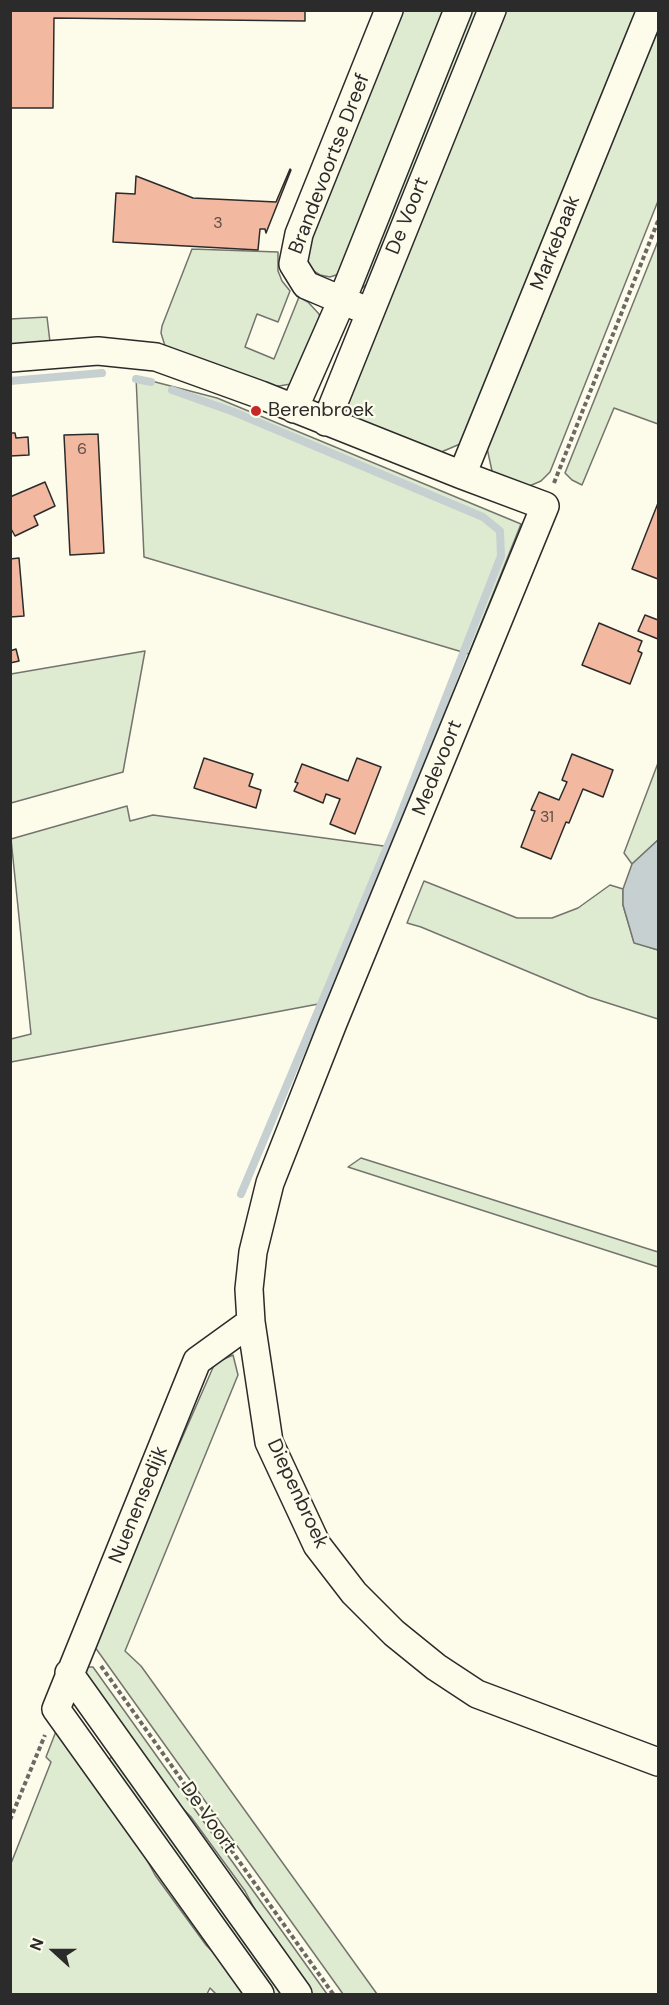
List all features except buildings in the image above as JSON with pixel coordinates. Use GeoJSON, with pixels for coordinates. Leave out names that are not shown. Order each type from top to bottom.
{"type":"FeatureCollection","features":[{"type":"Feature","properties":{"kind":"street","name":"Brandevoortse Dreef"},"geometry":{"type":"LineString","coordinates":[[370,311],[306,285],[293,264],[299,234],[389,10]]}},
{"type":"Feature","properties":{"kind":"street","name":"De Voort"},"geometry":{"type":"LineString","coordinates":[[294,409],[342,300],[459,10]]}},
{"type":"Feature","properties":{"kind":"street","name":"De Voort"},"geometry":{"type":"LineString","coordinates":[[326,422],[492,10]]}},
{"type":"Feature","properties":{"kind":"street","name":"Markebaak"},"geometry":{"type":"LineString","coordinates":[[462,476],[651,10]]}},
{"type":"Feature","properties":{"kind":"street"},"geometry":{"type":"LineString","coordinates":[[10,358],[98,351],[156,357],[545,506]]}},
{"type":"Feature","properties":{"kind":"street","name":"Medevoort"},"geometry":{"type":"LineString","coordinates":[[251,1322],[249,1289],[253,1252],[270,1183],[333,1023],[545,506]]}},
{"type":"Feature","properties":{"kind":"street","name":"Nuenensedijk"},"geometry":{"type":"LineString","coordinates":[[56,1709],[198,1361],[251,1322]]}},
{"type":"Feature","properties":{"kind":"street","name":"Diepenbroek"},"geometry":{"type":"LineString","coordinates":[[251,1322],[269,1442],[316,1545],[354,1593],[402,1640],[436,1667],[477,1694],[658,1762]]}},
{"type":"Feature","properties":{"kind":"street","name":"De Voort"},"geometry":{"type":"LineString","coordinates":[[69,1673],[298,1995]]}},
{"type":"Feature","properties":{"kind":"street"},"geometry":{"type":"LineString","coordinates":[[56,1709],[260,1995]]}},
{"type":"Feature","properties":{"kind":"path"},"geometry":{"type":"LineString","coordinates":[[545,506],[658,221]]}},
{"type":"Feature","properties":{"kind":"path","name":"De Voort"},"geometry":{"type":"LineString","coordinates":[[83,1641],[333,1995]]}},
{"type":"Feature","properties":{"kind":"path"},"geometry":{"type":"LineString","coordinates":[[10,1820],[56,1709]]}},
{"type":"Feature","properties":{"kind":"green space"},"geometry":{"type":"Polygon","coordinates":[[[396,11],[449,11],[339,274],[330,277],[320,275],[312,270],[307,262],[306,251],[396,11]]]}},
{"type":"Feature","properties":{"kind":"green space"},"geometry":{"type":"Polygon","coordinates":[[[463,11],[482,11],[368,283],[360,290],[463,11]]]}},
{"type":"Feature","properties":{"kind":"green space"},"geometry":{"type":"Polygon","coordinates":[[[496,11],[640,11],[465,440],[432,456],[353,417],[346,403],[496,11]]]}},
{"type":"Feature","properties":{"kind":"green space"},"geometry":{"type":"Polygon","coordinates":[[[658,24],[658,201],[550,472],[541,481],[527,487],[499,483],[492,471],[487,448],[658,24]]]}},
{"type":"Feature","properties":{"kind":"green space"},"geometry":{"type":"Polygon","coordinates":[[[658,241],[658,424],[614,408],[582,485],[565,473],[658,241]]]}},
{"type":"Feature","properties":{"kind":"green space"},"geometry":{"type":"Polygon","coordinates":[[[192,249],[278,252],[278,271],[290,291],[278,322],[257,314],[245,347],[274,359],[299,297],[308,302],[319,314],[321,322],[291,384],[268,386],[175,352],[165,346],[161,333],[162,326],[192,249]]]}},
{"type":"Feature","properties":{"kind":"green space"},"geometry":{"type":"Polygon","coordinates":[[[47,317],[50,342],[11,347],[10,319],[47,317]]]}},
{"type":"Feature","properties":{"kind":"green space"},"geometry":{"type":"Polygon","coordinates":[[[136,377],[217,398],[521,524],[469,654],[144,557],[136,377]]]}},
{"type":"Feature","properties":{"kind":"green space"},"geometry":{"type":"Polygon","coordinates":[[[145,651],[123,772],[11,803],[11,674],[145,651]]]}},
{"type":"Feature","properties":{"kind":"green space"},"geometry":{"type":"Polygon","coordinates":[[[658,763],[658,840],[632,864],[624,853],[658,763]]]}},
{"type":"Feature","properties":{"kind":"green space"},"geometry":{"type":"Polygon","coordinates":[[[127,806],[130,821],[153,815],[391,847],[329,1002],[11,1062],[11,1039],[31,1034],[11,839],[127,806]]]}},
{"type":"Feature","properties":{"kind":"green space"},"geometry":{"type":"Polygon","coordinates":[[[424,881],[517,918],[552,918],[578,908],[610,885],[623,889],[623,905],[634,942],[658,950],[658,1019],[589,997],[407,923],[424,881]]]}},
{"type":"Feature","properties":{"kind":"green space"},"geometry":{"type":"Polygon","coordinates":[[[361,1158],[658,1252],[658,1267],[348,1167],[361,1158]]]}},
{"type":"Feature","properties":{"kind":"green space"},"geometry":{"type":"Polygon","coordinates":[[[233,1355],[238,1375],[125,1651],[141,1666],[377,1994],[343,1994],[92,1643],[215,1363],[233,1355]]]}},
{"type":"Feature","properties":{"kind":"green space"},"geometry":{"type":"Polygon","coordinates":[[[84,1667],[93,1667],[327,1994],[305,1994],[286,1968],[245,1891],[191,1817],[145,1770],[87,1684],[84,1667]]]}},
{"type":"Feature","properties":{"kind":"green space"},"geometry":{"type":"Polygon","coordinates":[[[60,1721],[112,1795],[155,1875],[206,1945],[254,1994],[216,1994],[210,1988],[207,1994],[11,1994],[10,1866],[51,1762],[46,1757],[60,1721]]]}},
{"type":"Feature","properties":{"kind":"green space"},"geometry":{"type":"Polygon","coordinates":[[[118,1753],[291,1994],[268,1994],[103,1763],[118,1753]]]}},
{"type":"Feature","properties":{"kind":"shaded area"},"geometry":{"type":"Polygon","coordinates":[[[658,840],[658,950],[634,943],[623,905],[623,889],[632,864],[658,840]]]}},
{"type":"Feature","properties":{"kind":"waterway"},"geometry":{"type":"LineString","coordinates":[[10,381],[102,373]]}},
{"type":"Feature","properties":{"kind":"waterway"},"geometry":{"type":"LineString","coordinates":[[136,379],[151,382]]}},
{"type":"Feature","properties":{"kind":"waterway"},"geometry":{"type":"LineString","coordinates":[[172,390],[234,412],[483,517],[500,531],[501,556],[396,826],[241,1194]]}},
{"type":"Feature","properties":{"kind":"place","name":"Berenbroek"},"geometry":{"type":"Point","coordinates":[256,411]}}]}
